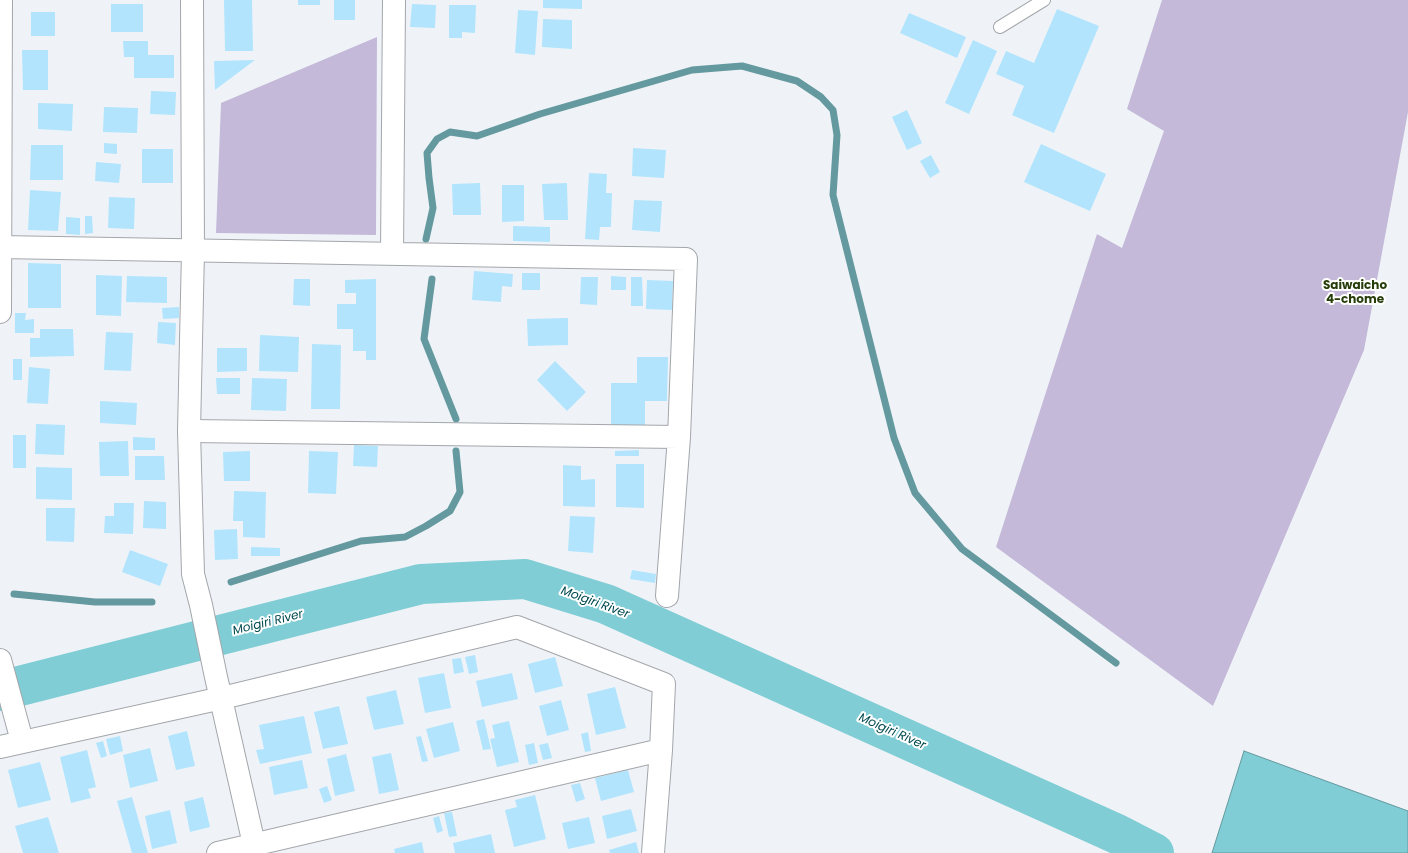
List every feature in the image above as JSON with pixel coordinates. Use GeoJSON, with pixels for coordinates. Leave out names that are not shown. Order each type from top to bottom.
{"type":"FeatureCollection","features":[{"type":"Feature","properties":{"kind":"street"},"geometry":{"type":"LineString","coordinates":[[0,0],[0,312]]}},
{"type":"Feature","properties":{"kind":"street"},"geometry":{"type":"LineString","coordinates":[[192,0],[193,250],[189,431],[193,574],[255,849]]}},
{"type":"Feature","properties":{"kind":"street"},"geometry":{"type":"LineString","coordinates":[[392,254],[394,0]]}},
{"type":"Feature","properties":{"kind":"street"},"geometry":{"type":"LineString","coordinates":[[0,247],[686,260],[679,437],[667,596]]}},
{"type":"Feature","properties":{"kind":"street"},"geometry":{"type":"LineString","coordinates":[[189,431],[679,437]]}},
{"type":"Feature","properties":{"kind":"street"},"geometry":{"type":"LineString","coordinates":[[0,747],[21,735],[222,698],[517,627],[664,684],[661,750],[653,853]]}},
{"type":"Feature","properties":{"kind":"street"},"geometry":{"type":"LineString","coordinates":[[1,665],[21,735]]}},
{"type":"Feature","properties":{"kind":"street"},"geometry":{"type":"LineString","coordinates":[[218,853],[255,849],[661,750]]}},
{"type":"Feature","properties":{"kind":"lane"},"geometry":{"type":"LineString","coordinates":[[1000,27],[1044,0]]}},
{"type":"Feature","properties":{"kind":"shaded area"},"geometry":{"type":"Polygon","coordinates":[[[1162,0],[1408,0],[1408,112],[1364,350],[1213,706],[996,547],[1097,234],[1122,248],[1164,131],[1127,109],[1162,0]]]}},
{"type":"Feature","properties":{"kind":"shaded area"},"geometry":{"type":"Polygon","coordinates":[[[377,37],[376,235],[216,233],[221,103],[377,37]]]}},
{"type":"Feature","properties":{"kind":"water"},"geometry":{"type":"Polygon","coordinates":[[[1244,751],[1408,811],[1408,853],[1212,853],[1244,751]]]}},
{"type":"Feature","properties":{"kind":"building"},"geometry":{"type":"Polygon","coordinates":[[[224,0],[252,0],[253,51],[225,51],[224,0]]]}},
{"type":"Feature","properties":{"kind":"building"},"geometry":{"type":"Polygon","coordinates":[[[298,0],[320,0],[320,5],[298,5],[298,0]]]}},
{"type":"Feature","properties":{"kind":"building"},"geometry":{"type":"Polygon","coordinates":[[[334,0],[355,0],[355,20],[334,20],[334,0]]]}},
{"type":"Feature","properties":{"kind":"building"},"geometry":{"type":"Polygon","coordinates":[[[543,0],[582,0],[582,9],[543,8],[543,0]]]}},
{"type":"Feature","properties":{"kind":"building"},"geometry":{"type":"Polygon","coordinates":[[[111,4],[143,4],[143,32],[111,32],[111,4]]]}},
{"type":"Feature","properties":{"kind":"building"},"geometry":{"type":"Polygon","coordinates":[[[412,4],[436,5],[435,28],[410,27],[412,4]]]}},
{"type":"Feature","properties":{"kind":"building"},"geometry":{"type":"Polygon","coordinates":[[[449,5],[476,5],[475,33],[462,32],[462,38],[449,38],[449,5]]]}},
{"type":"Feature","properties":{"kind":"building"},"geometry":{"type":"Polygon","coordinates":[[[1057,9],[1099,26],[1054,133],[1012,115],[1024,86],[996,74],[1006,51],[1034,63],[1057,9]]]}},
{"type":"Feature","properties":{"kind":"building"},"geometry":{"type":"Polygon","coordinates":[[[518,10],[538,11],[535,55],[515,53],[518,10]]]}},
{"type":"Feature","properties":{"kind":"building"},"geometry":{"type":"Polygon","coordinates":[[[31,12],[55,12],[55,36],[31,36],[31,12]]]}},
{"type":"Feature","properties":{"kind":"building"},"geometry":{"type":"Polygon","coordinates":[[[909,13],[966,37],[957,58],[900,33],[909,13]]]}},
{"type":"Feature","properties":{"kind":"building"},"geometry":{"type":"Polygon","coordinates":[[[543,19],[572,20],[572,49],[542,47],[543,19]]]}},
{"type":"Feature","properties":{"kind":"building"},"geometry":{"type":"Polygon","coordinates":[[[973,40],[997,51],[969,114],[945,103],[973,40]]]}},
{"type":"Feature","properties":{"kind":"building"},"geometry":{"type":"Polygon","coordinates":[[[123,41],[148,41],[148,55],[174,55],[174,78],[134,78],[134,57],[124,57],[123,41]]]}},
{"type":"Feature","properties":{"kind":"building"},"geometry":{"type":"Polygon","coordinates":[[[22,50],[48,50],[48,90],[23,90],[22,50]]]}},
{"type":"Feature","properties":{"kind":"building"},"geometry":{"type":"Polygon","coordinates":[[[255,60],[215,90],[214,61],[255,60]]]}},
{"type":"Feature","properties":{"kind":"building"},"geometry":{"type":"Polygon","coordinates":[[[151,91],[176,92],[175,115],[150,114],[151,91]]]}},
{"type":"Feature","properties":{"kind":"building"},"geometry":{"type":"Polygon","coordinates":[[[38,103],[73,104],[72,131],[38,129],[38,103]]]}},
{"type":"Feature","properties":{"kind":"building"},"geometry":{"type":"Polygon","coordinates":[[[104,107],[138,108],[137,133],[103,132],[104,107]]]}},
{"type":"Feature","properties":{"kind":"building"},"geometry":{"type":"Polygon","coordinates":[[[907,110],[922,143],[907,150],[892,117],[907,110]]]}},
{"type":"Feature","properties":{"kind":"building"},"geometry":{"type":"Polygon","coordinates":[[[104,143],[117,144],[117,154],[104,153],[104,143]]]}},
{"type":"Feature","properties":{"kind":"building"},"geometry":{"type":"Polygon","coordinates":[[[1041,144],[1106,174],[1090,211],[1024,182],[1041,144]]]}},
{"type":"Feature","properties":{"kind":"building"},"geometry":{"type":"Polygon","coordinates":[[[31,145],[63,145],[63,180],[30,180],[31,145]]]}},
{"type":"Feature","properties":{"kind":"building"},"geometry":{"type":"Polygon","coordinates":[[[633,148],[666,150],[664,178],[632,176],[633,148]]]}},
{"type":"Feature","properties":{"kind":"building"},"geometry":{"type":"Polygon","coordinates":[[[142,149],[173,149],[173,183],[142,183],[142,149]]]}},
{"type":"Feature","properties":{"kind":"building"},"geometry":{"type":"Polygon","coordinates":[[[931,155],[940,172],[930,178],[920,161],[931,155]]]}},
{"type":"Feature","properties":{"kind":"building"},"geometry":{"type":"Polygon","coordinates":[[[96,162],[121,164],[119,183],[95,181],[96,162]]]}},
{"type":"Feature","properties":{"kind":"building"},"geometry":{"type":"Polygon","coordinates":[[[589,173],[607,174],[606,193],[612,193],[611,227],[600,227],[599,240],[585,239],[589,173]]]}},
{"type":"Feature","properties":{"kind":"building"},"geometry":{"type":"Polygon","coordinates":[[[480,183],[481,215],[453,215],[452,184],[480,183]]]}},
{"type":"Feature","properties":{"kind":"building"},"geometry":{"type":"Polygon","coordinates":[[[567,183],[568,220],[544,220],[542,184],[567,183]]]}},
{"type":"Feature","properties":{"kind":"building"},"geometry":{"type":"Polygon","coordinates":[[[502,185],[524,185],[524,221],[502,222],[502,185]]]}},
{"type":"Feature","properties":{"kind":"building"},"geometry":{"type":"Polygon","coordinates":[[[30,190],[61,192],[58,231],[28,230],[30,190]]]}},
{"type":"Feature","properties":{"kind":"building"},"geometry":{"type":"Polygon","coordinates":[[[109,197],[135,198],[134,229],[108,228],[109,197]]]}},
{"type":"Feature","properties":{"kind":"building"},"geometry":{"type":"Polygon","coordinates":[[[634,200],[662,201],[660,232],[632,230],[634,200]]]}},
{"type":"Feature","properties":{"kind":"building"},"geometry":{"type":"Polygon","coordinates":[[[85,216],[92,216],[93,233],[85,234],[85,216]]]}},
{"type":"Feature","properties":{"kind":"building"},"geometry":{"type":"Polygon","coordinates":[[[66,217],[80,218],[80,235],[66,234],[66,217]]]}},
{"type":"Feature","properties":{"kind":"building"},"geometry":{"type":"Polygon","coordinates":[[[513,226],[550,227],[550,242],[513,241],[513,226]]]}},
{"type":"Feature","properties":{"kind":"building"},"geometry":{"type":"Polygon","coordinates":[[[28,263],[61,264],[61,308],[28,308],[28,263]]]}},
{"type":"Feature","properties":{"kind":"building"},"geometry":{"type":"Polygon","coordinates":[[[474,271],[513,274],[512,287],[502,286],[501,302],[472,300],[474,271]]]}},
{"type":"Feature","properties":{"kind":"building"},"geometry":{"type":"Polygon","coordinates":[[[522,273],[540,273],[540,290],[522,290],[522,273]]]}},
{"type":"Feature","properties":{"kind":"building"},"geometry":{"type":"Polygon","coordinates":[[[96,275],[122,276],[121,316],[96,315],[96,275]]]}},
{"type":"Feature","properties":{"kind":"building"},"geometry":{"type":"Polygon","coordinates":[[[127,276],[167,277],[167,303],[126,302],[127,276]]]}},
{"type":"Feature","properties":{"kind":"building"},"geometry":{"type":"Polygon","coordinates":[[[611,276],[626,277],[626,290],[611,290],[611,276]]]}},
{"type":"Feature","properties":{"kind":"building"},"geometry":{"type":"Polygon","coordinates":[[[581,277],[598,277],[597,305],[580,304],[581,277]]]}},
{"type":"Feature","properties":{"kind":"building"},"geometry":{"type":"Polygon","coordinates":[[[631,277],[642,277],[643,306],[631,306],[631,277]]]}},
{"type":"Feature","properties":{"kind":"building"},"geometry":{"type":"Polygon","coordinates":[[[294,279],[310,279],[310,306],[293,305],[294,279]]]}},
{"type":"Feature","properties":{"kind":"building"},"geometry":{"type":"Polygon","coordinates":[[[376,279],[376,360],[366,360],[366,351],[353,351],[353,329],[337,329],[337,304],[356,304],[356,293],[345,293],[345,280],[376,279]]]}},
{"type":"Feature","properties":{"kind":"building"},"geometry":{"type":"Polygon","coordinates":[[[647,280],[673,281],[672,310],[646,309],[647,280]]]}},
{"type":"Feature","properties":{"kind":"building"},"geometry":{"type":"Polygon","coordinates":[[[179,307],[179,318],[163,319],[162,308],[179,307]]]}},
{"type":"Feature","properties":{"kind":"building"},"geometry":{"type":"Polygon","coordinates":[[[15,313],[26,313],[25,320],[34,319],[34,333],[15,333],[15,313]]]}},
{"type":"Feature","properties":{"kind":"building"},"geometry":{"type":"Polygon","coordinates":[[[568,318],[568,345],[528,346],[527,319],[568,318]]]}},
{"type":"Feature","properties":{"kind":"building"},"geometry":{"type":"Polygon","coordinates":[[[158,322],[176,323],[175,345],[157,343],[158,322]]]}},
{"type":"Feature","properties":{"kind":"building"},"geometry":{"type":"Polygon","coordinates":[[[40,329],[73,329],[74,356],[30,357],[30,338],[40,338],[40,329]]]}},
{"type":"Feature","properties":{"kind":"building"},"geometry":{"type":"Polygon","coordinates":[[[106,332],[133,333],[131,371],[104,370],[106,332]]]}},
{"type":"Feature","properties":{"kind":"building"},"geometry":{"type":"Polygon","coordinates":[[[260,335],[299,337],[298,372],[259,371],[260,335]]]}},
{"type":"Feature","properties":{"kind":"building"},"geometry":{"type":"Polygon","coordinates":[[[312,344],[341,345],[340,409],[311,409],[312,344]]]}},
{"type":"Feature","properties":{"kind":"building"},"geometry":{"type":"Polygon","coordinates":[[[217,348],[247,348],[247,371],[217,372],[217,348]]]}},
{"type":"Feature","properties":{"kind":"building"},"geometry":{"type":"Polygon","coordinates":[[[637,357],[668,357],[667,401],[645,401],[645,426],[611,426],[611,383],[637,383],[637,357]]]}},
{"type":"Feature","properties":{"kind":"building"},"geometry":{"type":"Polygon","coordinates":[[[13,359],[22,359],[22,380],[13,380],[13,359]]]}},
{"type":"Feature","properties":{"kind":"building"},"geometry":{"type":"Polygon","coordinates":[[[555,361],[586,392],[567,411],[537,380],[555,361]]]}},
{"type":"Feature","properties":{"kind":"building"},"geometry":{"type":"Polygon","coordinates":[[[29,367],[50,369],[48,404],[27,403],[29,367]]]}},
{"type":"Feature","properties":{"kind":"building"},"geometry":{"type":"Polygon","coordinates":[[[216,378],[240,378],[240,394],[217,394],[216,378]]]}},
{"type":"Feature","properties":{"kind":"building"},"geometry":{"type":"Polygon","coordinates":[[[252,378],[287,379],[286,411],[251,410],[252,378]]]}},
{"type":"Feature","properties":{"kind":"building"},"geometry":{"type":"Polygon","coordinates":[[[100,401],[137,403],[136,425],[100,423],[100,401]]]}},
{"type":"Feature","properties":{"kind":"building"},"geometry":{"type":"Polygon","coordinates":[[[36,424],[65,425],[64,455],[35,454],[36,424]]]}},
{"type":"Feature","properties":{"kind":"building"},"geometry":{"type":"Polygon","coordinates":[[[13,435],[26,435],[26,468],[13,468],[13,435]]]}},
{"type":"Feature","properties":{"kind":"building"},"geometry":{"type":"Polygon","coordinates":[[[133,437],[155,438],[155,450],[133,450],[133,437]]]}},
{"type":"Feature","properties":{"kind":"building"},"geometry":{"type":"Polygon","coordinates":[[[128,441],[129,476],[100,476],[99,442],[128,441]]]}},
{"type":"Feature","properties":{"kind":"building"},"geometry":{"type":"Polygon","coordinates":[[[354,445],[378,446],[377,467],[353,466],[354,445]]]}},
{"type":"Feature","properties":{"kind":"building"},"geometry":{"type":"Polygon","coordinates":[[[639,450],[639,456],[615,456],[615,451],[639,450]]]}},
{"type":"Feature","properties":{"kind":"building"},"geometry":{"type":"Polygon","coordinates":[[[250,451],[250,481],[224,481],[223,452],[250,451]]]}},
{"type":"Feature","properties":{"kind":"building"},"geometry":{"type":"Polygon","coordinates":[[[309,451],[338,452],[336,494],[308,493],[309,451]]]}},
{"type":"Feature","properties":{"kind":"building"},"geometry":{"type":"Polygon","coordinates":[[[135,456],[164,456],[165,480],[135,480],[135,456]]]}},
{"type":"Feature","properties":{"kind":"building"},"geometry":{"type":"Polygon","coordinates":[[[616,464],[644,464],[644,508],[616,507],[616,464]]]}},
{"type":"Feature","properties":{"kind":"building"},"geometry":{"type":"Polygon","coordinates":[[[563,465],[581,466],[581,480],[595,479],[595,507],[563,506],[563,465]]]}},
{"type":"Feature","properties":{"kind":"building"},"geometry":{"type":"Polygon","coordinates":[[[36,467],[72,468],[72,500],[36,499],[36,467]]]}},
{"type":"Feature","properties":{"kind":"building"},"geometry":{"type":"Polygon","coordinates":[[[234,491],[266,492],[265,538],[243,537],[243,521],[233,521],[234,491]]]}},
{"type":"Feature","properties":{"kind":"building"},"geometry":{"type":"Polygon","coordinates":[[[144,501],[166,502],[166,529],[143,528],[144,501]]]}},
{"type":"Feature","properties":{"kind":"building"},"geometry":{"type":"Polygon","coordinates":[[[114,503],[134,503],[133,534],[104,533],[105,516],[114,516],[114,503]]]}},
{"type":"Feature","properties":{"kind":"building"},"geometry":{"type":"Polygon","coordinates":[[[46,508],[75,508],[74,542],[46,541],[46,508]]]}},
{"type":"Feature","properties":{"kind":"building"},"geometry":{"type":"Polygon","coordinates":[[[570,516],[595,517],[593,553],[568,551],[570,516]]]}},
{"type":"Feature","properties":{"kind":"building"},"geometry":{"type":"Polygon","coordinates":[[[237,529],[238,559],[215,560],[214,530],[237,529]]]}},
{"type":"Feature","properties":{"kind":"building"},"geometry":{"type":"Polygon","coordinates":[[[251,547],[280,548],[280,556],[251,556],[251,547]]]}},
{"type":"Feature","properties":{"kind":"building"},"geometry":{"type":"Polygon","coordinates":[[[130,550],[168,564],[160,586],[122,572],[130,550]]]}},
{"type":"Feature","properties":{"kind":"building"},"geometry":{"type":"Polygon","coordinates":[[[632,570],[656,574],[655,583],[630,579],[632,570]]]}},
{"type":"Feature","properties":{"kind":"building"},"geometry":{"type":"Polygon","coordinates":[[[475,655],[478,672],[469,674],[465,657],[475,655]]]}},
{"type":"Feature","properties":{"kind":"building"},"geometry":{"type":"Polygon","coordinates":[[[555,657],[563,686],[535,693],[528,664],[555,657]]]}},
{"type":"Feature","properties":{"kind":"building"},"geometry":{"type":"Polygon","coordinates":[[[461,658],[464,672],[454,674],[452,659],[461,658]]]}},
{"type":"Feature","properties":{"kind":"building"},"geometry":{"type":"Polygon","coordinates":[[[444,673],[451,708],[425,713],[418,678],[444,673]]]}},
{"type":"Feature","properties":{"kind":"building"},"geometry":{"type":"Polygon","coordinates":[[[512,673],[518,699],[482,707],[476,681],[512,673]]]}},
{"type":"Feature","properties":{"kind":"building"},"geometry":{"type":"Polygon","coordinates":[[[615,687],[626,728],[596,735],[587,694],[615,687]]]}},
{"type":"Feature","properties":{"kind":"building"},"geometry":{"type":"Polygon","coordinates":[[[396,690],[404,724],[374,730],[366,697],[396,690]]]}},
{"type":"Feature","properties":{"kind":"building"},"geometry":{"type":"Polygon","coordinates":[[[561,700],[569,730],[547,736],[539,706],[561,700]]]}},
{"type":"Feature","properties":{"kind":"building"},"geometry":{"type":"Polygon","coordinates":[[[339,706],[348,744],[323,749],[314,712],[339,706]]]}},
{"type":"Feature","properties":{"kind":"building"},"geometry":{"type":"Polygon","coordinates":[[[304,716],[312,753],[260,764],[256,750],[264,749],[259,725],[304,716]]]}},
{"type":"Feature","properties":{"kind":"building"},"geometry":{"type":"Polygon","coordinates":[[[484,719],[491,749],[483,750],[476,721],[484,719]]]}},
{"type":"Feature","properties":{"kind":"building"},"geometry":{"type":"Polygon","coordinates":[[[509,721],[519,762],[497,767],[490,739],[495,738],[492,725],[509,721]]]}},
{"type":"Feature","properties":{"kind":"building"},"geometry":{"type":"Polygon","coordinates":[[[453,722],[460,751],[434,758],[426,729],[453,722]]]}},
{"type":"Feature","properties":{"kind":"building"},"geometry":{"type":"Polygon","coordinates":[[[187,731],[195,766],[176,770],[168,736],[187,731]]]}},
{"type":"Feature","properties":{"kind":"building"},"geometry":{"type":"Polygon","coordinates":[[[588,732],[591,751],[585,752],[581,734],[588,732]]]}},
{"type":"Feature","properties":{"kind":"building"},"geometry":{"type":"Polygon","coordinates":[[[120,736],[123,751],[110,755],[106,739],[120,736]]]}},
{"type":"Feature","properties":{"kind":"building"},"geometry":{"type":"Polygon","coordinates":[[[421,736],[428,761],[422,762],[416,737],[421,736]]]}},
{"type":"Feature","properties":{"kind":"building"},"geometry":{"type":"Polygon","coordinates":[[[103,741],[107,756],[101,758],[96,743],[103,741]]]}},
{"type":"Feature","properties":{"kind":"building"},"geometry":{"type":"Polygon","coordinates":[[[534,743],[538,763],[529,765],[525,745],[534,743]]]}},
{"type":"Feature","properties":{"kind":"building"},"geometry":{"type":"Polygon","coordinates":[[[548,743],[552,758],[543,760],[539,745],[548,743]]]}},
{"type":"Feature","properties":{"kind":"building"},"geometry":{"type":"Polygon","coordinates":[[[150,748],[158,781],[130,788],[123,755],[150,748]]]}},
{"type":"Feature","properties":{"kind":"building"},"geometry":{"type":"Polygon","coordinates":[[[87,750],[96,787],[88,789],[91,798],[71,803],[60,757],[87,750]]]}},
{"type":"Feature","properties":{"kind":"building"},"geometry":{"type":"Polygon","coordinates":[[[391,753],[399,790],[379,794],[372,757],[391,753]]]}},
{"type":"Feature","properties":{"kind":"building"},"geometry":{"type":"Polygon","coordinates":[[[346,754],[355,791],[335,796],[327,759],[346,754]]]}},
{"type":"Feature","properties":{"kind":"building"},"geometry":{"type":"Polygon","coordinates":[[[302,760],[308,788],[274,795],[269,767],[302,760]]]}},
{"type":"Feature","properties":{"kind":"building"},"geometry":{"type":"Polygon","coordinates":[[[40,762],[51,800],[18,808],[8,770],[40,762]]]}},
{"type":"Feature","properties":{"kind":"building"},"geometry":{"type":"Polygon","coordinates":[[[628,770],[634,792],[601,801],[595,778],[628,770]]]}},
{"type":"Feature","properties":{"kind":"building"},"geometry":{"type":"Polygon","coordinates":[[[580,783],[585,799],[576,802],[571,785],[580,783]]]}},
{"type":"Feature","properties":{"kind":"building"},"geometry":{"type":"Polygon","coordinates":[[[327,786],[332,800],[324,803],[319,789],[327,786]]]}},
{"type":"Feature","properties":{"kind":"building"},"geometry":{"type":"Polygon","coordinates":[[[535,795],[546,839],[514,847],[505,810],[517,807],[515,800],[535,795]]]}},
{"type":"Feature","properties":{"kind":"building"},"geometry":{"type":"Polygon","coordinates":[[[132,797],[148,853],[132,853],[117,801],[132,797]]]}},
{"type":"Feature","properties":{"kind":"building"},"geometry":{"type":"Polygon","coordinates":[[[203,797],[210,827],[190,832],[184,802],[203,797]]]}},
{"type":"Feature","properties":{"kind":"building"},"geometry":{"type":"Polygon","coordinates":[[[631,809],[637,831],[607,839],[602,816],[631,809]]]}},
{"type":"Feature","properties":{"kind":"building"},"geometry":{"type":"Polygon","coordinates":[[[170,810],[177,843],[152,849],[145,816],[170,810]]]}},
{"type":"Feature","properties":{"kind":"building"},"geometry":{"type":"Polygon","coordinates":[[[452,812],[457,836],[449,837],[444,813],[452,812]]]}},
{"type":"Feature","properties":{"kind":"building"},"geometry":{"type":"Polygon","coordinates":[[[439,816],[443,831],[437,833],[433,818],[439,816]]]}},
{"type":"Feature","properties":{"kind":"building"},"geometry":{"type":"Polygon","coordinates":[[[48,817],[59,853],[23,853],[15,826],[48,817]]]}},
{"type":"Feature","properties":{"kind":"building"},"geometry":{"type":"Polygon","coordinates":[[[589,817],[595,843],[568,849],[562,823],[589,817]]]}},
{"type":"Feature","properties":{"kind":"building"},"geometry":{"type":"Polygon","coordinates":[[[491,834],[495,853],[455,853],[453,843],[491,834]]]}},
{"type":"Feature","properties":{"kind":"building"},"geometry":{"type":"Polygon","coordinates":[[[422,842],[424,853],[395,853],[394,849],[422,842]]]}},
{"type":"Feature","properties":{"kind":"building"},"geometry":{"type":"Polygon","coordinates":[[[636,842],[639,853],[610,853],[609,850],[636,842]]]}},
{"type":"Feature","properties":{"kind":"waterway"},"geometry":{"type":"LineString","coordinates":[[426,239],[433,208],[427,153],[437,139],[450,132],[477,136],[540,114],[692,70],[742,66],[797,81],[821,97],[833,110],[837,135],[833,195],[894,438],[915,493],[962,549],[1116,663]]}},
{"type":"Feature","properties":{"kind":"waterway"},"geometry":{"type":"LineString","coordinates":[[432,279],[424,339],[456,419]]}},
{"type":"Feature","properties":{"kind":"waterway"},"geometry":{"type":"LineString","coordinates":[[231,582],[361,541],[405,537],[426,526],[450,511],[460,492],[456,451]]}},
{"type":"Feature","properties":{"kind":"waterway","name":"Moigiri River"},"geometry":{"type":"LineString","coordinates":[[0,691],[421,584],[525,579],[606,604],[1117,834],[1154,853]]}},
{"type":"Feature","properties":{"kind":"waterway"},"geometry":{"type":"LineString","coordinates":[[14,594],[95,602],[152,602]]}},
{"type":"Feature","properties":{"kind":"district","name":"Saiwaicho 4-chome"},"geometry":{"type":"Point","coordinates":[1355,293]}}]}
